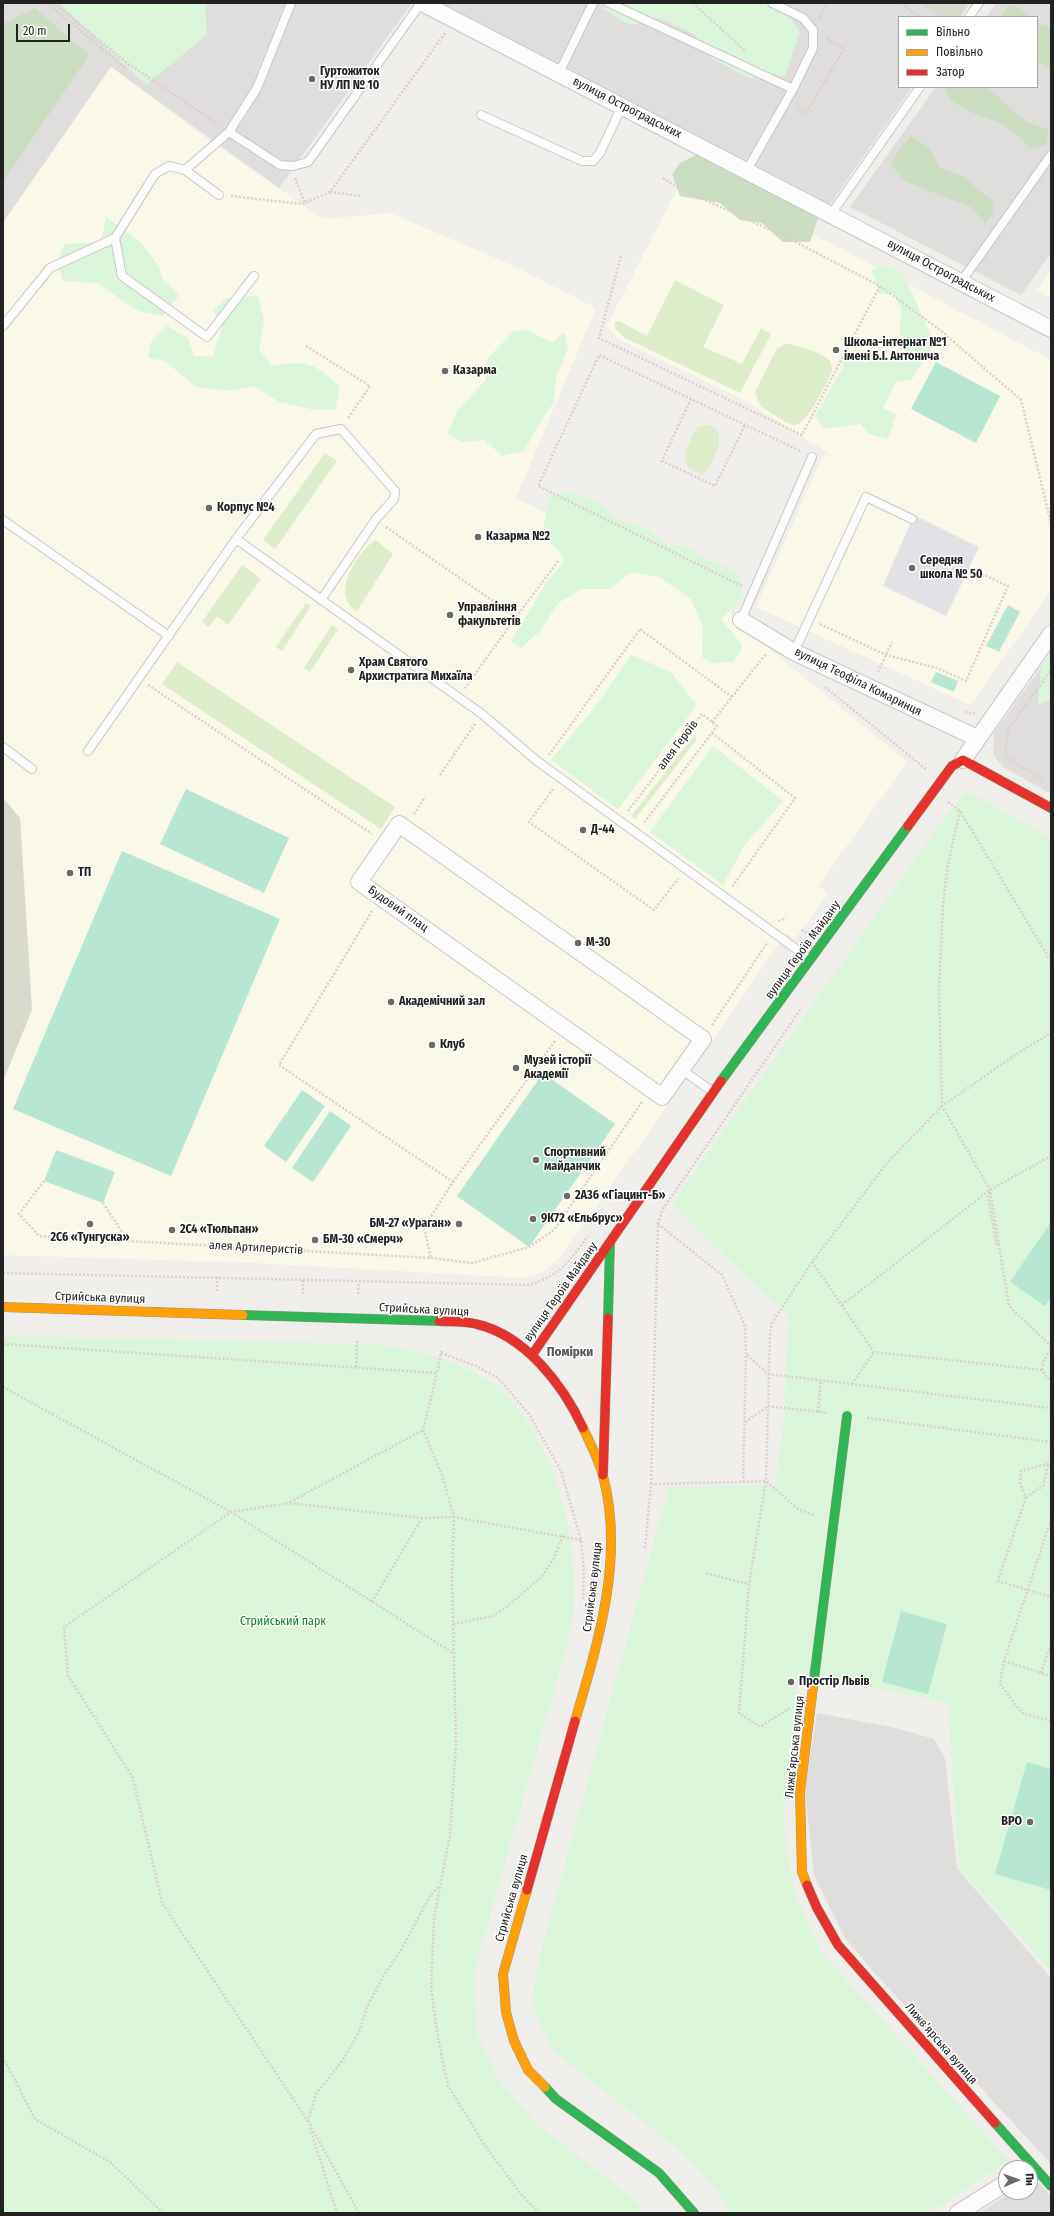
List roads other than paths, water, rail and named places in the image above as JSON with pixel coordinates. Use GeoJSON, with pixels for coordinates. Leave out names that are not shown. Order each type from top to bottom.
{"type":"FeatureCollection","features":[{"type":"Feature","properties":{"kind":"main road"},"geometry":{"type":"LineString","coordinates":[[963,760],[1051,808]]}},
{"type":"Feature","properties":{"kind":"main road","name":"вулиця Героїв Майдану"},"geometry":{"type":"LineString","coordinates":[[532,1355],[713,1093],[952,766],[963,760]]}},
{"type":"Feature","properties":{"kind":"main road","name":"вулиця Героїв Майдану"},"geometry":{"type":"LineString","coordinates":[[603,1475],[610,1243]]}},
{"type":"Feature","properties":{"kind":"main road","name":"Стрийська вулиця"},"geometry":{"type":"LineString","coordinates":[[3,1306],[476,1324],[500,1333],[532,1355],[556,1382],[576,1413],[603,1475],[610,1510],[612,1543],[600,1634],[503,1974],[506,2012],[514,2041],[528,2070],[556,2099],[659,2173],[694,2213]]}},
{"type":"Feature","properties":{"kind":"main road","name":"Лижвʼярська вулиця"},"geometry":{"type":"LineString","coordinates":[[847,1416],[800,1792],[802,1872],[817,1908],[838,1945],[1025,2160]]}},
{"type":"Feature","properties":{"kind":"main road","name":"Лижвʼярська вулиця"},"geometry":{"type":"LineString","coordinates":[[1038,2174],[1051,2186]]}},
{"type":"Feature","properties":{"kind":"street","name":"вулиця Остроградських"},"geometry":{"type":"LineString","coordinates":[[422,3],[747,170],[834,210],[961,282],[1051,329]]}},
{"type":"Feature","properties":{"kind":"street","name":"вулиця Теофіла Комаринця"},"geometry":{"type":"LineString","coordinates":[[741,620],[794,652],[977,738]]}},
{"type":"Feature","properties":{"kind":"street"},"geometry":{"type":"LineString","coordinates":[[963,760],[1051,634]]}},
{"type":"Feature","properties":{"kind":"street","name":"Будовий плац"},"geometry":{"type":"LineString","coordinates":[[400,824],[703,1039],[681,1070],[662,1097],[359,882],[400,824]]}},
{"type":"Feature","properties":{"kind":"street"},"geometry":{"type":"LineString","coordinates":[[958,2213],[998,2188]]}},
{"type":"Feature","properties":{"kind":"lane"},"geometry":{"type":"LineString","coordinates":[[185,170],[229,132],[257,88],[291,3]]}},
{"type":"Feature","properties":{"kind":"lane"},"geometry":{"type":"LineString","coordinates":[[229,132],[280,164],[292,166],[308,162],[422,3]]}},
{"type":"Feature","properties":{"kind":"lane"},"geometry":{"type":"LineString","coordinates":[[559,73],[593,3]]}},
{"type":"Feature","properties":{"kind":"lane"},"geometry":{"type":"LineString","coordinates":[[609,3],[793,89]]}},
{"type":"Feature","properties":{"kind":"lane"},"geometry":{"type":"LineString","coordinates":[[747,170],[793,89],[813,48],[813,30],[803,18],[772,3]]}},
{"type":"Feature","properties":{"kind":"lane"},"geometry":{"type":"LineString","coordinates":[[970,16],[979,3]]}},
{"type":"Feature","properties":{"kind":"lane"},"geometry":{"type":"LineString","coordinates":[[834,210],[919,88]]}},
{"type":"Feature","properties":{"kind":"lane"},"geometry":{"type":"LineString","coordinates":[[481,115],[582,161],[593,161],[600,153],[622,106]]}},
{"type":"Feature","properties":{"kind":"lane"},"geometry":{"type":"LineString","coordinates":[[961,282],[1051,155]]}},
{"type":"Feature","properties":{"kind":"lane"},"geometry":{"type":"LineString","coordinates":[[3,326],[50,268],[114,238],[155,174],[169,166],[185,170],[218,195]]}},
{"type":"Feature","properties":{"kind":"lane"},"geometry":{"type":"LineString","coordinates":[[114,238],[122,276],[207,337],[254,276]]}},
{"type":"Feature","properties":{"kind":"lane"},"geometry":{"type":"LineString","coordinates":[[88,752],[236,539],[316,434],[341,429],[395,491],[394,499],[376,520],[321,600]]}},
{"type":"Feature","properties":{"kind":"lane"},"geometry":{"type":"LineString","coordinates":[[741,620],[812,457]]}},
{"type":"Feature","properties":{"kind":"lane"},"geometry":{"type":"LineString","coordinates":[[794,652],[866,497],[912,520]]}},
{"type":"Feature","properties":{"kind":"lane"},"geometry":{"type":"LineString","coordinates":[[3,520],[169,636]]}},
{"type":"Feature","properties":{"kind":"lane"},"geometry":{"type":"LineString","coordinates":[[236,539],[482,714],[542,765],[810,960]]}},
{"type":"Feature","properties":{"kind":"lane"},"geometry":{"type":"LineString","coordinates":[[3,747],[32,769]]}},
{"type":"Feature","properties":{"kind":"lane"},"geometry":{"type":"LineString","coordinates":[[681,1070],[713,1093]]}},
{"type":"Feature","properties":{"kind":"place","name":"Гуртожиток НУ ЛП № 10"},"geometry":{"type":"Point","coordinates":[312,79]}},
{"type":"Feature","properties":{"kind":"place","name":"Школа-інтернат №1 імені Б.І. Антонича"},"geometry":{"type":"Point","coordinates":[836,350]}},
{"type":"Feature","properties":{"kind":"place","name":"Казарма"},"geometry":{"type":"Point","coordinates":[445,371]}},
{"type":"Feature","properties":{"kind":"place","name":"Корпус №4"},"geometry":{"type":"Point","coordinates":[209,508]}},
{"type":"Feature","properties":{"kind":"place","name":"Казарма №2"},"geometry":{"type":"Point","coordinates":[478,537]}},
{"type":"Feature","properties":{"kind":"place","name":"Середня школа № 50"},"geometry":{"type":"Point","coordinates":[912,568]}},
{"type":"Feature","properties":{"kind":"place","name":"Управління факультетів"},"geometry":{"type":"Point","coordinates":[450,615]}},
{"type":"Feature","properties":{"kind":"place","name":"Храм Святого Архистратига Михаїла"},"geometry":{"type":"Point","coordinates":[351,670]}},
{"type":"Feature","properties":{"kind":"place","name":"Д-44"},"geometry":{"type":"Point","coordinates":[583,830]}},
{"type":"Feature","properties":{"kind":"place","name":"ТП"},"geometry":{"type":"Point","coordinates":[70,873]}},
{"type":"Feature","properties":{"kind":"place","name":"М-30"},"geometry":{"type":"Point","coordinates":[578,943]}},
{"type":"Feature","properties":{"kind":"place","name":"Академічний зал"},"geometry":{"type":"Point","coordinates":[391,1002]}},
{"type":"Feature","properties":{"kind":"place","name":"Клуб"},"geometry":{"type":"Point","coordinates":[432,1045]}},
{"type":"Feature","properties":{"kind":"place","name":"Музей історії Академії"},"geometry":{"type":"Point","coordinates":[516,1068]}},
{"type":"Feature","properties":{"kind":"place","name":"Спортивний майданчик"},"geometry":{"type":"Point","coordinates":[536,1160]}},
{"type":"Feature","properties":{"kind":"place","name":"2А36 «Гіацинт-Б»"},"geometry":{"type":"Point","coordinates":[567,1196]}},
{"type":"Feature","properties":{"kind":"place","name":"9К72 «Ельбрус»"},"geometry":{"type":"Point","coordinates":[533,1219]}},
{"type":"Feature","properties":{"kind":"place","name":"2С6 «Тунгуска»"},"geometry":{"type":"Point","coordinates":[90,1224]}},
{"type":"Feature","properties":{"kind":"place","name":"БМ-27 «Ураган»"},"geometry":{"type":"Point","coordinates":[459,1224]}},
{"type":"Feature","properties":{"kind":"place","name":"2С4 «Тюльпан»"},"geometry":{"type":"Point","coordinates":[172,1230]}},
{"type":"Feature","properties":{"kind":"place","name":"БМ-30 «Смерч»"},"geometry":{"type":"Point","coordinates":[315,1240]}},
{"type":"Feature","properties":{"kind":"place","name":"Простір Львів"},"geometry":{"type":"Point","coordinates":[791,1682]}},
{"type":"Feature","properties":{"kind":"place","name":"ВРО"},"geometry":{"type":"Point","coordinates":[1030,1822]}},
{"type":"Feature","properties":{"kind":"district","name":"Помірки"},"geometry":{"type":"Point","coordinates":[570,1352]}},
{"type":"Feature","properties":{"kind":"park label","name":"Стрийський парк"},"geometry":{"type":"Point","coordinates":[283,1622]}}]}
